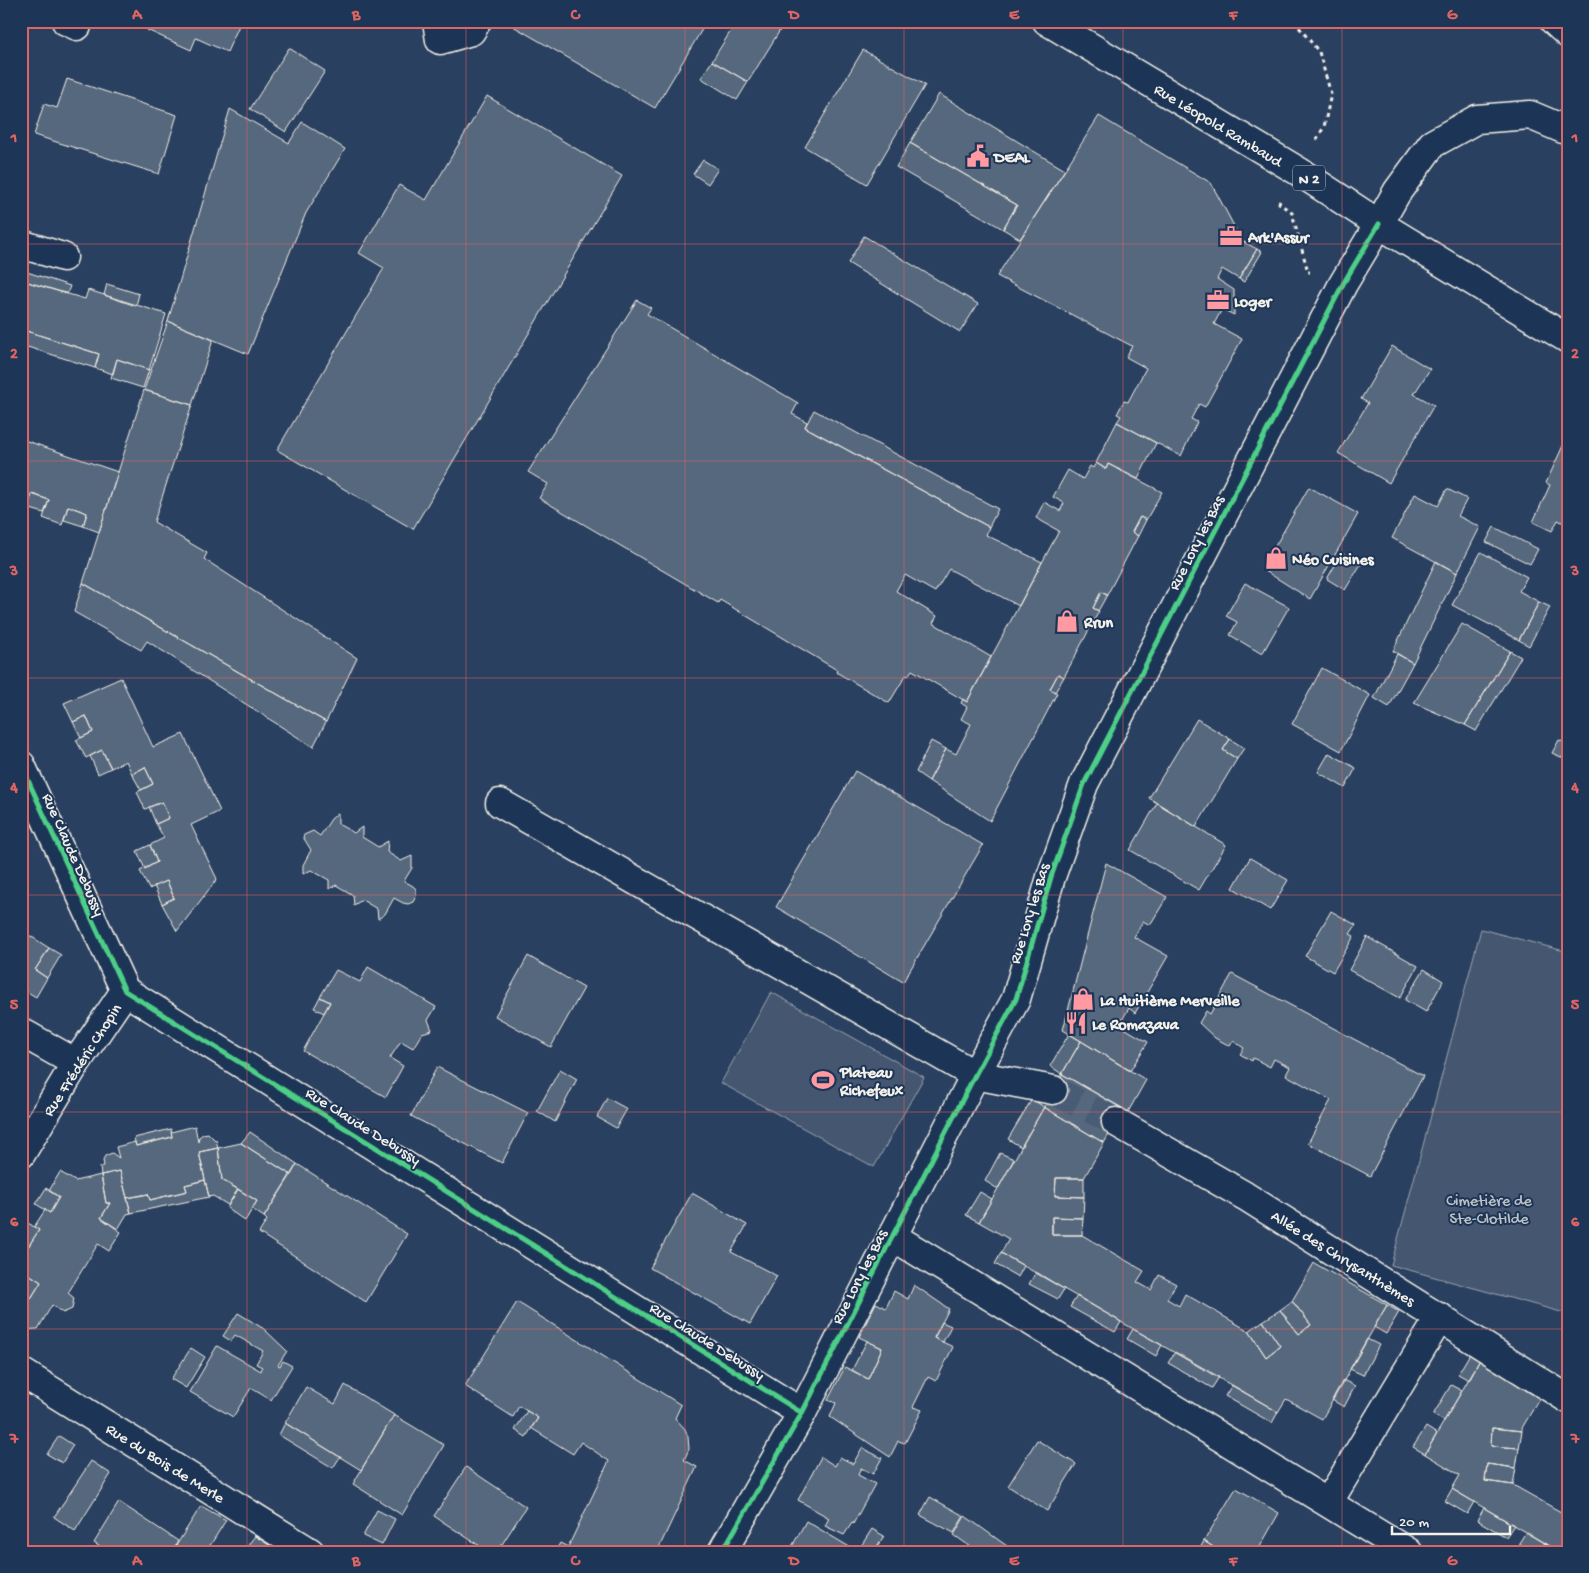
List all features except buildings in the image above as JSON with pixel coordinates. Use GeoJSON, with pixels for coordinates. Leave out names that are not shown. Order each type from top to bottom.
{"type":"FeatureCollection","features":[{"type":"Feature","properties":{"kind":"street"},"geometry":{"type":"LineString","coordinates":[[437,21],[440,40],[471,31],[477,21]]}},
{"type":"Feature","properties":{"kind":"street","name":"Rue Léopold Rambaud"},"geometry":{"type":"LineString","coordinates":[[1047,21],[1298,171],[1379,224],[1568,339]]}},
{"type":"Feature","properties":{"kind":"street"},"geometry":{"type":"LineString","coordinates":[[1554,21],[1568,34]]}},
{"type":"Feature","properties":{"kind":"street","name":"Rue Lory les Bas"},"geometry":{"type":"LineString","coordinates":[[722,1552],[802,1412],[1016,999],[1051,876],[1084,784],[1343,284],[1397,192],[1432,144],[1477,119],[1530,115],[1568,131]]}},
{"type":"Feature","properties":{"kind":"street"},"geometry":{"type":"LineString","coordinates":[[21,244],[63,257]]}},
{"type":"Feature","properties":{"kind":"street","name":"Rue Claude Debussy"},"geometry":{"type":"LineString","coordinates":[[21,765],[125,991],[802,1412]]}},
{"type":"Feature","properties":{"kind":"street"},"geometry":{"type":"LineString","coordinates":[[500,803],[975,1075],[1053,1090]]}},
{"type":"Feature","properties":{"kind":"street","name":"Rue Frédéric Chopin"},"geometry":{"type":"LineString","coordinates":[[21,1154],[76,1063],[125,991]]}},
{"type":"Feature","properties":{"kind":"street"},"geometry":{"type":"LineString","coordinates":[[21,1032],[76,1063]]}},
{"type":"Feature","properties":{"kind":"street","name":"Allée des Chrysanthèmes"},"geometry":{"type":"LineString","coordinates":[[1116,1122],[1246,1196],[1568,1399]]}},
{"type":"Feature","properties":{"kind":"street"},"geometry":{"type":"LineString","coordinates":[[892,1236],[1408,1552]]}},
{"type":"Feature","properties":{"kind":"street"},"geometry":{"type":"LineString","coordinates":[[1328,1503],[1440,1318]]}},
{"type":"Feature","properties":{"kind":"street","name":"Rue du Bois de Merle"},"geometry":{"type":"LineString","coordinates":[[21,1372],[310,1552]]}},
{"type":"Feature","properties":{"kind":"green space","name":"Cimetière de Ste-Clotilde"},"geometry":{"type":"Polygon","coordinates":[[[1481,929],[1568,952],[1568,1314],[1391,1265],[1481,929]]]}},
{"type":"Feature","properties":{"kind":"green space","name":"Plateau Richefeux"},"geometry":{"type":"Polygon","coordinates":[[[771,992],[924,1077],[874,1167],[721,1083],[771,992]]]}},
{"type":"Feature","properties":{"kind":"tunnel"},"geometry":{"type":"LineString","coordinates":[[1053,1090],[1116,1122]]}},
{"type":"Feature","properties":{"kind":"cycle path"},"geometry":{"type":"LineString","coordinates":[[722,1552],[802,1413],[975,1075],[1016,999],[1051,877],[1084,784],[1343,284],[1379,224]]}},
{"type":"Feature","properties":{"kind":"cycle path"},"geometry":{"type":"LineString","coordinates":[[21,765],[125,991],[802,1413]]}},
{"type":"Feature","properties":{"kind":"place","name":"DEAL"},"geometry":{"type":"Point","coordinates":[978,156]}},
{"type":"Feature","properties":{"kind":"place","name":"Ark'Assur"},"geometry":{"type":"Point","coordinates":[1231,236]}},
{"type":"Feature","properties":{"kind":"place","name":"Loger"},"geometry":{"type":"Point","coordinates":[1218,300]}},
{"type":"Feature","properties":{"kind":"place","name":"Néo Cuisines"},"geometry":{"type":"Point","coordinates":[1276,558]}},
{"type":"Feature","properties":{"kind":"place","name":"Rrun"},"geometry":{"type":"Point","coordinates":[1067,621]}},
{"type":"Feature","properties":{"kind":"place","name":"La Huitième Merveille"},"geometry":{"type":"Point","coordinates":[1083,999]}},
{"type":"Feature","properties":{"kind":"place","name":"Le Romazava"},"geometry":{"type":"Point","coordinates":[1076,1023]}},
{"type":"Feature","properties":{"kind":"place","name":"Plateau Richefeux"},"geometry":{"type":"Point","coordinates":[823,1080]}}]}
